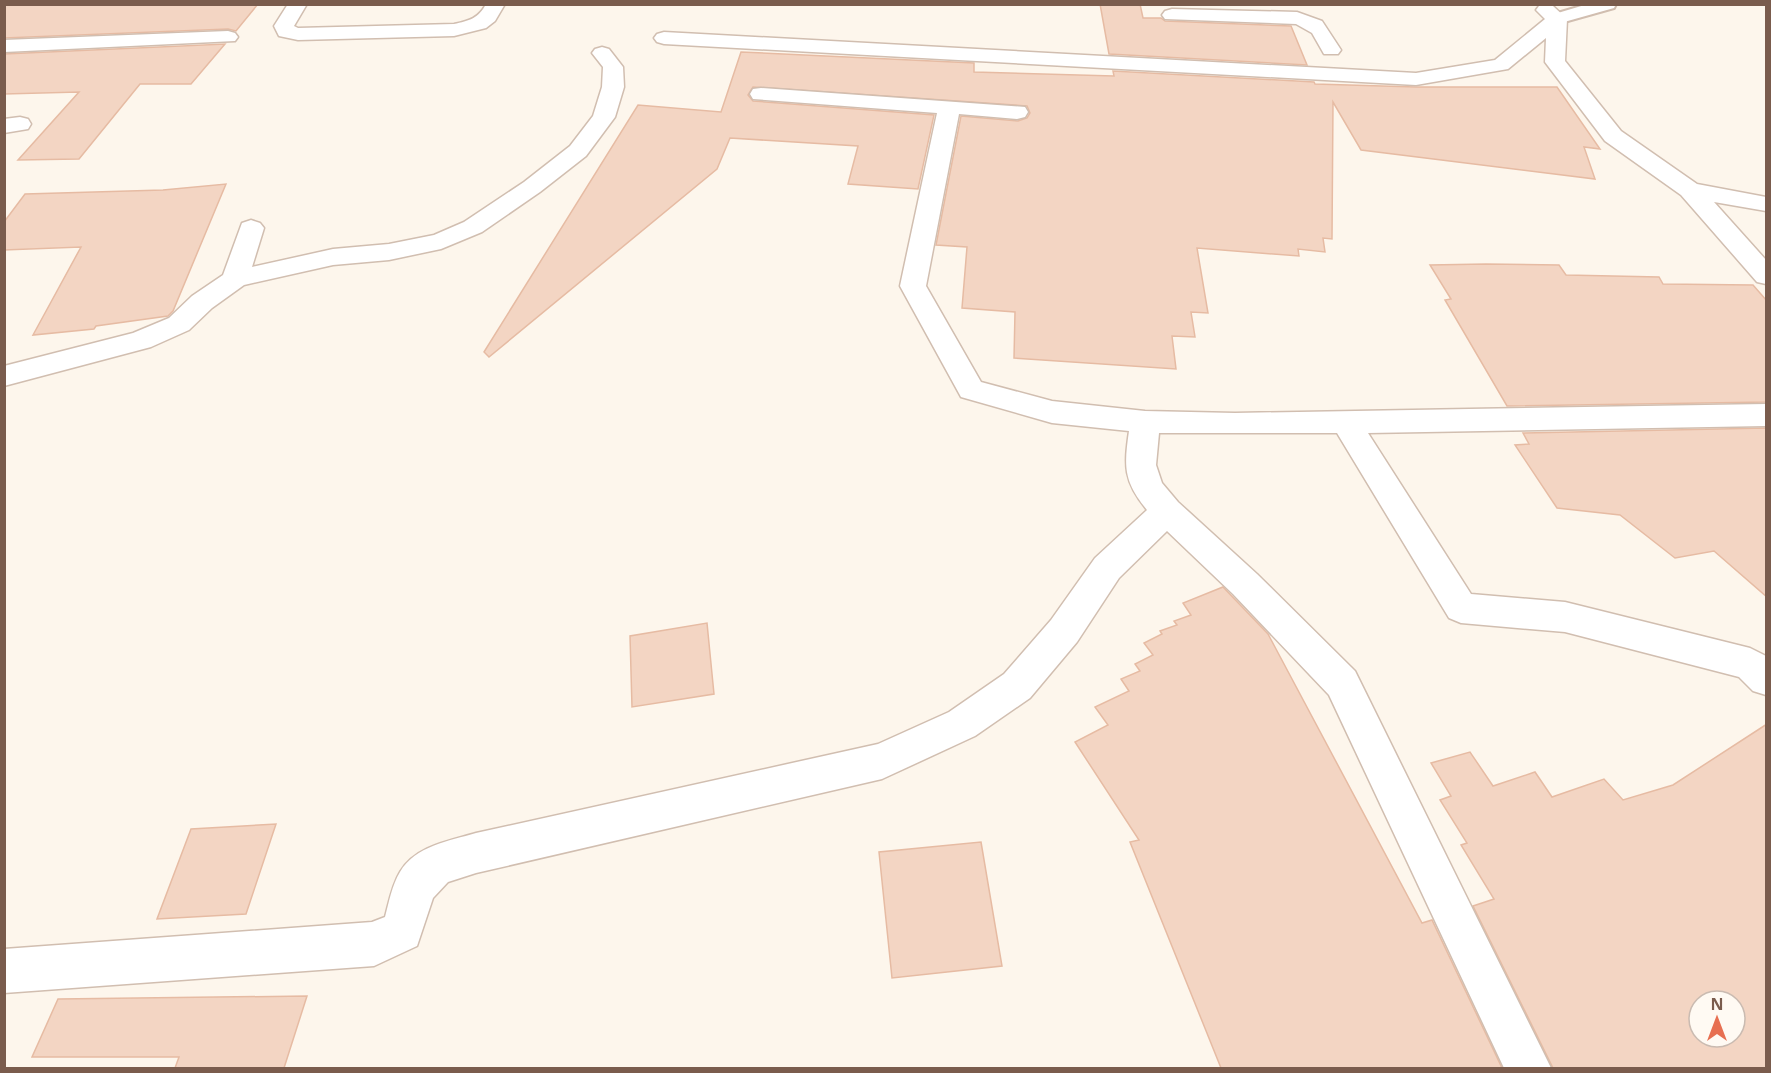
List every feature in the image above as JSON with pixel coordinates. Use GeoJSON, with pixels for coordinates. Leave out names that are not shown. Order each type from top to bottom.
{"type":"FeatureCollection","features":[{"type":"Feature","properties":{"kind":"street"},"geometry":{"type":"LineString","coordinates":[[298,4],[284,26],[286,32],[298,34],[454,30],[474,26],[489,18],[496,4]]}},
{"type":"Feature","properties":{"kind":"street"},"geometry":{"type":"LineString","coordinates":[[1172,15],[1254,11],[1309,21],[1319,27],[1331,50]]}},
{"type":"Feature","properties":{"kind":"street"},"geometry":{"type":"LineString","coordinates":[[664,38],[1416,79],[1501,65],[1549,12]]}},
{"type":"Feature","properties":{"kind":"street"},"geometry":{"type":"LineString","coordinates":[[1549,12],[1555,62],[1613,136],[1690,190],[1767,276]]}},
{"type":"Feature","properties":{"kind":"street"},"geometry":{"type":"LineString","coordinates":[[4,46],[228,37]]}},
{"type":"Feature","properties":{"kind":"street"},"geometry":{"type":"LineString","coordinates":[[4,376],[141,340],[179,324],[202,302],[236,279],[333,257],[389,252],[441,241],[473,226],[532,187],[578,151],[604,117],[614,87],[613,67],[602,53]]}},
{"type":"Feature","properties":{"kind":"street"},"geometry":{"type":"LineString","coordinates":[[761,94],[1017,112]]}},
{"type":"Feature","properties":{"kind":"street"},"geometry":{"type":"LineString","coordinates":[[949,107],[913,285],[971,390],[1052,412],[1145,422],[1762,420]]}},
{"type":"Feature","properties":{"kind":"street"},"geometry":{"type":"LineString","coordinates":[[1690,190],[1767,204]]}},
{"type":"Feature","properties":{"kind":"street"},"geometry":{"type":"LineString","coordinates":[[236,279],[251,228]]}},
{"type":"Feature","properties":{"kind":"street"},"geometry":{"type":"LineString","coordinates":[[1145,422],[1140,465],[1148,489],[1167,512],[1245,584],[1342,682],[1528,1068]]}},
{"type":"Feature","properties":{"kind":"street"},"geometry":{"type":"LineString","coordinates":[[1346,422],[1461,608],[1565,617],[1750,664],[1767,679]]}},
{"type":"Feature","properties":{"kind":"street"},"geometry":{"type":"LineString","coordinates":[[4,971],[374,944],[402,931],[415,886],[436,865],[476,853],[882,761],[962,724],[1017,686],[1064,631],[1107,568],[1167,512]]}},
{"type":"Feature","properties":{"kind":"lane"},"geometry":{"type":"LineString","coordinates":[[1549,12],[1608,4]]}},
{"type":"Feature","properties":{"kind":"building"},"geometry":{"type":"Polygon","coordinates":[[[4,4],[258,4],[236,31],[228,29],[4,38],[4,4]]]}},
{"type":"Feature","properties":{"kind":"building"},"geometry":{"type":"Polygon","coordinates":[[[1100,4],[1140,4],[1143,18],[1161,18],[1165,21],[1291,26],[1307,65],[1109,54],[1100,4]]]}},
{"type":"Feature","properties":{"kind":"building"},"geometry":{"type":"Polygon","coordinates":[[[225,44],[191,84],[140,84],[79,159],[18,160],[79,92],[4,94],[4,54],[225,44]]]}},
{"type":"Feature","properties":{"kind":"building"},"geometry":{"type":"Polygon","coordinates":[[[741,52],[974,63],[974,72],[1114,76],[1113,71],[1314,82],[1315,84],[1557,87],[1600,149],[1584,147],[1595,179],[1361,150],[1333,102],[1332,239],[1323,238],[1325,252],[1298,249],[1299,256],[1197,248],[1208,313],[1191,312],[1195,337],[1172,336],[1176,369],[1014,358],[1015,312],[962,308],[967,247],[936,245],[961,116],[1018,121],[1027,118],[1030,113],[1027,106],[753,87],[748,95],[753,101],[934,115],[918,189],[848,184],[858,146],[730,138],[717,169],[489,357],[484,352],[638,105],[721,112],[741,52]]]}},
{"type":"Feature","properties":{"kind":"building"},"geometry":{"type":"Polygon","coordinates":[[[226,184],[173,311],[168,316],[96,326],[94,329],[33,335],[81,247],[4,250],[4,222],[25,194],[163,190],[226,184]]]}},
{"type":"Feature","properties":{"kind":"building"},"geometry":{"type":"Polygon","coordinates":[[[1430,265],[1559,265],[1566,275],[1659,277],[1663,284],[1753,285],[1767,301],[1767,402],[1507,406],[1445,300],[1451,299],[1430,265]]]}},
{"type":"Feature","properties":{"kind":"building"},"geometry":{"type":"Polygon","coordinates":[[[1767,428],[1767,597],[1714,551],[1675,558],[1620,515],[1557,508],[1515,445],[1529,444],[1523,433],[1767,428]]]}},
{"type":"Feature","properties":{"kind":"building"},"geometry":{"type":"Polygon","coordinates":[[[1223,587],[1268,634],[1422,923],[1432,920],[1502,1068],[1221,1068],[1130,842],[1139,840],[1075,742],[1108,725],[1095,707],[1129,691],[1121,679],[1140,671],[1135,664],[1153,655],[1144,643],[1162,634],[1160,631],[1177,625],[1174,621],[1191,615],[1183,603],[1223,587]]]}},
{"type":"Feature","properties":{"kind":"building"},"geometry":{"type":"Polygon","coordinates":[[[707,623],[714,694],[632,707],[630,636],[707,623]]]}},
{"type":"Feature","properties":{"kind":"building"},"geometry":{"type":"Polygon","coordinates":[[[1767,724],[1767,1068],[1553,1068],[1473,906],[1494,899],[1461,845],[1467,843],[1440,800],[1451,796],[1431,763],[1470,752],[1493,786],[1535,772],[1552,797],[1604,779],[1623,800],[1673,785],[1767,724]]]}},
{"type":"Feature","properties":{"kind":"building"},"geometry":{"type":"Polygon","coordinates":[[[276,824],[246,914],[157,919],[191,829],[276,824]]]}},
{"type":"Feature","properties":{"kind":"building"},"geometry":{"type":"Polygon","coordinates":[[[981,842],[1002,966],[892,978],[879,852],[981,842]]]}},
{"type":"Feature","properties":{"kind":"building"},"geometry":{"type":"Polygon","coordinates":[[[307,996],[284,1068],[175,1068],[179,1057],[32,1057],[58,999],[307,996]]]}}]}
